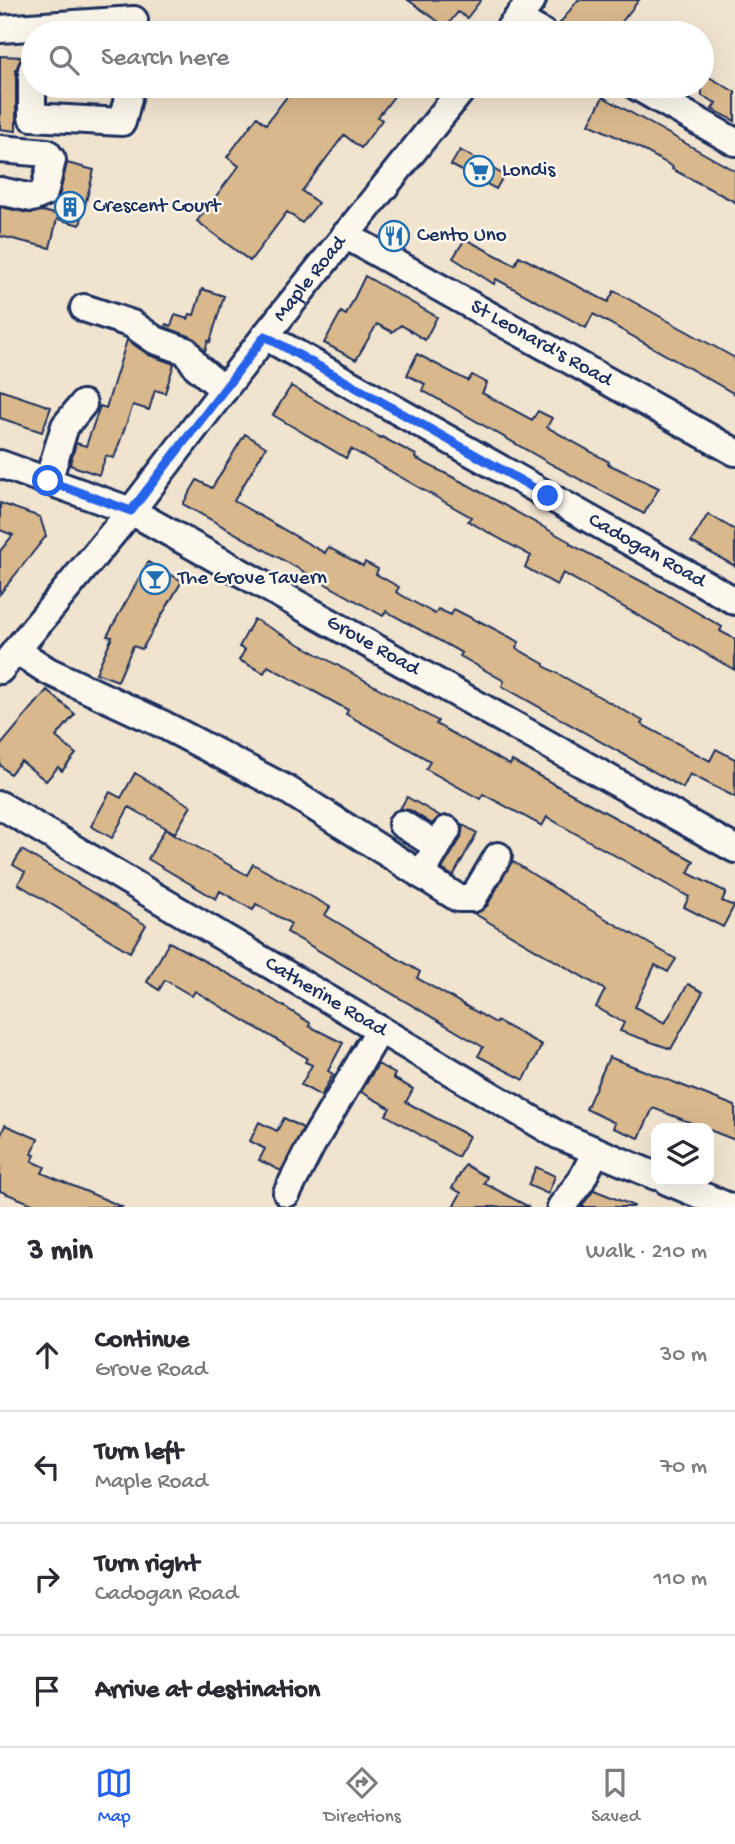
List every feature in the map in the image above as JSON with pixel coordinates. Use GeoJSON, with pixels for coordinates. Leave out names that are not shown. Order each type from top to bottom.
{"type":"FeatureCollection","features":[{"type":"Feature","properties":{"kind":"street"},"geometry":{"type":"LineString","coordinates":[[0,29],[21,28]]}},
{"type":"Feature","properties":{"kind":"street"},"geometry":{"type":"LineString","coordinates":[[32,98],[32,117],[122,122],[128,98]]}},
{"type":"Feature","properties":{"kind":"street","name":"Maple Road"},"geometry":{"type":"LineString","coordinates":[[8,660],[131,511],[265,336],[455,98]]}},
{"type":"Feature","properties":{"kind":"street"},"geometry":{"type":"LineString","coordinates":[[657,98],[735,142]]}},
{"type":"Feature","properties":{"kind":"street"},"geometry":{"type":"LineString","coordinates":[[0,149],[47,153],[52,160],[44,193],[32,198],[0,191]]}},
{"type":"Feature","properties":{"kind":"street","name":"St Leonard's Road"},"geometry":{"type":"LineString","coordinates":[[345,235],[735,452]]}},
{"type":"Feature","properties":{"kind":"street"},"geometry":{"type":"LineString","coordinates":[[83,308],[132,324],[155,340],[186,351],[196,366],[224,390]]}},
{"type":"Feature","properties":{"kind":"street","name":"Cadogan Road"},"geometry":{"type":"LineString","coordinates":[[265,336],[735,601]]}},
{"type":"Feature","properties":{"kind":"street"},"geometry":{"type":"LineString","coordinates":[[48,481],[65,426],[83,404]]}},
{"type":"Feature","properties":{"kind":"street","name":"Grove Road"},"geometry":{"type":"LineString","coordinates":[[0,464],[131,511],[735,849]]}},
{"type":"Feature","properties":{"kind":"street"},"geometry":{"type":"LineString","coordinates":[[8,660],[48,671],[162,724],[286,789],[458,898],[473,898],[498,856]]}},
{"type":"Feature","properties":{"kind":"street","name":"Catherine Road"},"geometry":{"type":"LineString","coordinates":[[0,805],[558,1135],[651,1174]]}},
{"type":"Feature","properties":{"kind":"street"},"geometry":{"type":"LineString","coordinates":[[402,824],[442,838],[421,875]]}},
{"type":"Feature","properties":{"kind":"street"},"geometry":{"type":"LineString","coordinates":[[287,1193],[312,1144],[380,1029]]}},
{"type":"Feature","properties":{"kind":"street"},"geometry":{"type":"LineString","coordinates":[[561,1207],[580,1181],[596,1151]]}},
{"type":"Feature","properties":{"kind":"street"},"geometry":{"type":"LineString","coordinates":[[679,1186],[729,1207]]}},
{"type":"Feature","properties":{"kind":"building"},"geometry":{"type":"Polygon","coordinates":[[[408,0],[481,0],[467,18],[458,12],[451,21],[438,21],[408,0]]]}},
{"type":"Feature","properties":{"kind":"building"},"geometry":{"type":"Polygon","coordinates":[[[578,0],[639,0],[622,21],[562,21],[578,0]]]}},
{"type":"Feature","properties":{"kind":"building"},"geometry":{"type":"Polygon","coordinates":[[[0,56],[21,57],[16,70],[16,131],[0,129],[0,56]]]}},
{"type":"Feature","properties":{"kind":"building"},"geometry":{"type":"Polygon","coordinates":[[[714,80],[735,92],[735,121],[712,109],[716,103],[706,98],[714,98],[714,80]]]}},
{"type":"Feature","properties":{"kind":"building"},"geometry":{"type":"Polygon","coordinates":[[[286,98],[393,98],[378,117],[382,120],[361,148],[344,135],[302,191],[318,203],[302,223],[287,212],[250,261],[197,221],[239,166],[227,157],[257,117],[266,124],[286,98]]]}},
{"type":"Feature","properties":{"kind":"building"},"geometry":{"type":"Polygon","coordinates":[[[605,98],[735,171],[735,202],[672,169],[673,167],[632,144],[589,124],[605,98]]]}},
{"type":"Feature","properties":{"kind":"building"},"geometry":{"type":"Polygon","coordinates":[[[460,150],[504,175],[496,189],[451,165],[460,150]]]}},
{"type":"Feature","properties":{"kind":"building","name":"Crescent Court"},"geometry":{"type":"Polygon","coordinates":[[[67,163],[94,170],[80,225],[57,219],[50,248],[0,236],[0,207],[29,213],[42,211],[55,214],[67,163]]]}},
{"type":"Feature","properties":{"kind":"building"},"geometry":{"type":"Polygon","coordinates":[[[465,239],[515,265],[519,256],[608,302],[614,291],[735,358],[735,394],[593,314],[586,328],[496,279],[494,284],[453,258],[465,239]]]}},
{"type":"Feature","properties":{"kind":"building"},"geometry":{"type":"Polygon","coordinates":[[[365,276],[437,317],[425,340],[401,325],[392,332],[377,324],[356,360],[324,343],[341,312],[346,315],[365,276]]]}},
{"type":"Feature","properties":{"kind":"building"},"geometry":{"type":"Polygon","coordinates":[[[202,289],[224,296],[205,351],[192,337],[165,327],[166,324],[171,326],[175,315],[188,319],[190,314],[194,315],[202,289]]]}},
{"type":"Feature","properties":{"kind":"building"},"geometry":{"type":"Polygon","coordinates":[[[127,340],[149,355],[174,364],[165,393],[155,390],[149,410],[133,405],[114,458],[106,456],[99,475],[70,465],[76,443],[86,446],[100,406],[106,408],[127,340]]]}},
{"type":"Feature","properties":{"kind":"building"},"geometry":{"type":"Polygon","coordinates":[[[417,354],[468,381],[472,375],[487,383],[482,393],[532,420],[538,411],[552,418],[547,427],[609,462],[608,464],[659,488],[644,514],[422,390],[425,384],[407,375],[417,354]]]}},
{"type":"Feature","properties":{"kind":"building"},"geometry":{"type":"Polygon","coordinates":[[[291,386],[416,455],[415,458],[722,627],[720,631],[735,639],[735,670],[563,573],[557,585],[525,567],[531,556],[468,521],[471,517],[351,449],[346,458],[273,415],[291,386]]]}},
{"type":"Feature","properties":{"kind":"building"},"geometry":{"type":"Polygon","coordinates":[[[0,390],[51,407],[42,432],[0,418],[0,390]]]}},
{"type":"Feature","properties":{"kind":"building"},"geometry":{"type":"Polygon","coordinates":[[[245,434],[266,447],[234,501],[325,553],[328,547],[363,566],[365,562],[378,569],[376,574],[399,587],[396,592],[435,614],[438,609],[451,615],[454,609],[519,642],[516,648],[544,666],[643,721],[641,724],[710,761],[716,749],[735,759],[735,797],[690,774],[683,788],[502,686],[504,681],[460,656],[462,653],[386,611],[383,616],[183,504],[197,480],[212,488],[245,434]]]}},
{"type":"Feature","properties":{"kind":"building"},"geometry":{"type":"Polygon","coordinates":[[[0,503],[40,517],[46,536],[0,594],[0,551],[13,535],[0,530],[0,503]]]}},
{"type":"Feature","properties":{"kind":"building"},"geometry":{"type":"Polygon","coordinates":[[[708,514],[735,530],[735,566],[691,542],[708,514]]]}},
{"type":"Feature","properties":{"kind":"building"},"geometry":{"type":"Polygon","coordinates":[[[148,562],[182,581],[142,649],[133,646],[118,681],[96,673],[112,637],[107,636],[148,562]]]}},
{"type":"Feature","properties":{"kind":"building"},"geometry":{"type":"Polygon","coordinates":[[[254,619],[438,721],[436,724],[510,765],[512,761],[694,861],[688,873],[726,892],[722,901],[734,906],[723,927],[684,907],[689,897],[547,817],[542,826],[483,794],[480,799],[426,769],[430,761],[346,714],[348,710],[268,666],[264,673],[239,660],[245,650],[239,647],[254,619]]]}},
{"type":"Feature","properties":{"kind":"building"},"geometry":{"type":"Polygon","coordinates":[[[47,690],[75,714],[56,737],[76,754],[62,771],[58,767],[46,781],[21,761],[10,774],[0,765],[0,746],[47,690]]]}},
{"type":"Feature","properties":{"kind":"building"},"geometry":{"type":"Polygon","coordinates":[[[135,773],[191,806],[175,833],[129,807],[112,838],[91,826],[110,792],[121,798],[135,773]]]}},
{"type":"Feature","properties":{"kind":"building"},"geometry":{"type":"Polygon","coordinates":[[[407,797],[440,816],[432,824],[410,810],[400,809],[407,797]]]}},
{"type":"Feature","properties":{"kind":"building"},"geometry":{"type":"Polygon","coordinates":[[[463,825],[477,833],[453,876],[442,869],[461,838],[463,825]]]}},
{"type":"Feature","properties":{"kind":"building"},"geometry":{"type":"Polygon","coordinates":[[[165,829],[247,875],[253,864],[330,907],[325,915],[420,972],[417,978],[496,1023],[497,1021],[542,1045],[524,1080],[478,1056],[483,1047],[287,932],[291,924],[256,904],[253,910],[220,891],[216,899],[148,859],[165,829]]]}},
{"type":"Feature","properties":{"kind":"building"},"geometry":{"type":"Polygon","coordinates":[[[22,850],[146,925],[130,952],[18,884],[25,872],[13,865],[22,850]]]}},
{"type":"Feature","properties":{"kind":"building"},"geometry":{"type":"Polygon","coordinates":[[[512,861],[676,959],[668,972],[655,965],[635,1007],[665,1023],[688,984],[703,992],[671,1049],[620,1031],[624,1023],[596,1007],[605,990],[475,914],[487,906],[512,861]]]}},
{"type":"Feature","properties":{"kind":"building"},"geometry":{"type":"Polygon","coordinates":[[[169,942],[251,986],[310,1023],[309,1026],[343,1043],[328,1071],[333,1074],[321,1096],[301,1085],[312,1065],[305,1062],[307,1058],[195,991],[192,996],[165,980],[159,990],[147,982],[169,942]]]}},
{"type":"Feature","properties":{"kind":"building"},"geometry":{"type":"Polygon","coordinates":[[[609,1057],[735,1106],[735,1140],[714,1132],[714,1123],[691,1123],[653,1108],[639,1138],[613,1128],[615,1123],[586,1109],[609,1057]]]}},
{"type":"Feature","properties":{"kind":"building"},"geometry":{"type":"Polygon","coordinates":[[[378,1064],[395,1074],[393,1078],[413,1089],[406,1102],[469,1136],[458,1157],[386,1115],[390,1108],[361,1092],[378,1064]]]}},
{"type":"Feature","properties":{"kind":"building"},"geometry":{"type":"Polygon","coordinates":[[[284,1118],[303,1128],[281,1171],[259,1160],[265,1149],[250,1141],[259,1122],[277,1131],[284,1118]]]}},
{"type":"Feature","properties":{"kind":"building"},"geometry":{"type":"Polygon","coordinates":[[[5,1125],[38,1139],[32,1161],[45,1167],[42,1173],[123,1207],[40,1207],[0,1191],[0,1137],[5,1125]]]}},
{"type":"Feature","properties":{"kind":"building"},"geometry":{"type":"Polygon","coordinates":[[[465,1165],[487,1177],[484,1183],[529,1207],[453,1207],[461,1193],[452,1188],[465,1165]]]}},
{"type":"Feature","properties":{"kind":"building"},"geometry":{"type":"Polygon","coordinates":[[[536,1167],[555,1176],[548,1194],[528,1185],[536,1167]]]}},
{"type":"Feature","properties":{"kind":"building"},"geometry":{"type":"Polygon","coordinates":[[[594,1190],[634,1206],[581,1207],[594,1190]]]}},
{"type":"Feature","properties":{"kind":"place","name":"Londis"},"geometry":{"type":"Point","coordinates":[479,171]}},
{"type":"Feature","properties":{"kind":"place","name":"Crescent Court"},"geometry":{"type":"Point","coordinates":[70,207]}},
{"type":"Feature","properties":{"kind":"place","name":"Cento Uno"},"geometry":{"type":"Point","coordinates":[394,236]}},
{"type":"Feature","properties":{"kind":"place","name":"The Grove Tavern"},"geometry":{"type":"Point","coordinates":[155,579]}},
{"type":"Feature","properties":{"kind":"route"},"geometry":{"type":"LineString","coordinates":[[48,481],[131,511],[265,336],[548,496]]}}]}
